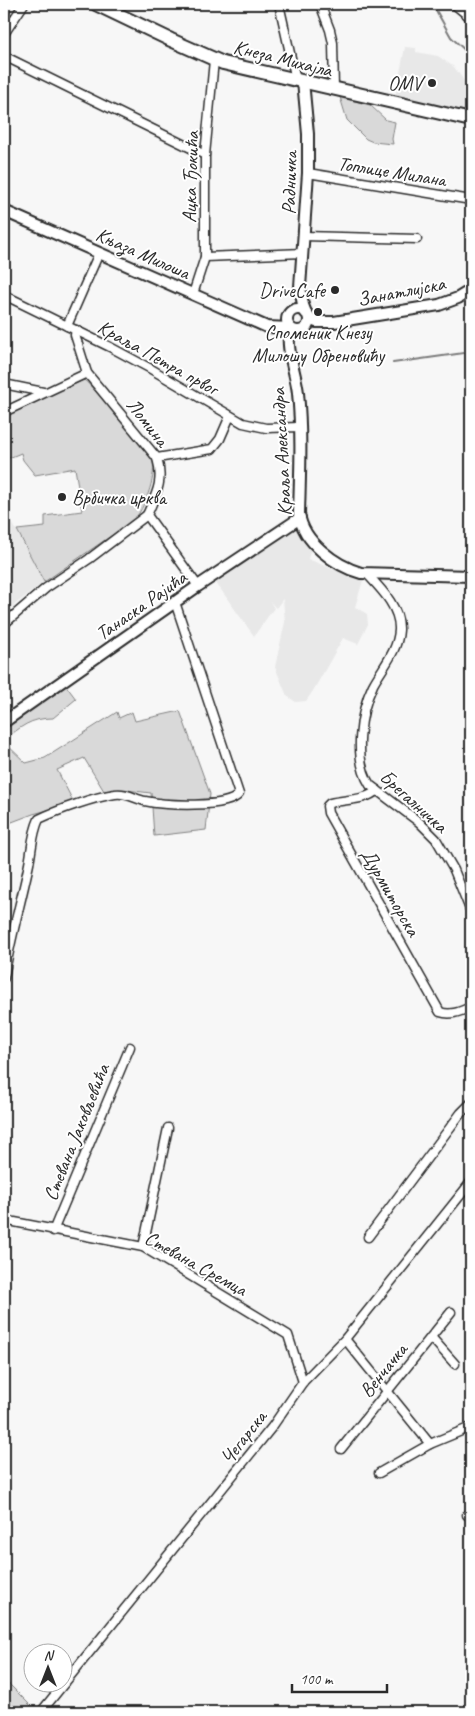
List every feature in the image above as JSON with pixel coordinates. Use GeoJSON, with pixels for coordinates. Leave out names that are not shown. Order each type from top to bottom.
{"type":"FeatureCollection","features":[{"type":"Feature","properties":{"kind":"main road","name":"Кнеза Михајла"},"geometry":{"type":"LineString","coordinates":[[96,4],[214,60],[471,120]]}},
{"type":"Feature","properties":{"kind":"street"},"geometry":{"type":"LineString","coordinates":[[4,34],[24,4]]}},
{"type":"Feature","properties":{"kind":"street"},"geometry":{"type":"LineString","coordinates":[[279,4],[300,81]]}},
{"type":"Feature","properties":{"kind":"street"},"geometry":{"type":"LineString","coordinates":[[320,4],[333,43],[334,89]]}},
{"type":"Feature","properties":{"kind":"street"},"geometry":{"type":"LineString","coordinates":[[455,5],[471,18]]}},
{"type":"Feature","properties":{"kind":"street"},"geometry":{"type":"LineString","coordinates":[[4,56],[205,155]]}},
{"type":"Feature","properties":{"kind":"street","name":"Ацка Ђокића"},"geometry":{"type":"LineString","coordinates":[[193,294],[205,257],[205,155],[214,60]]}},
{"type":"Feature","properties":{"kind":"street","name":"Радничка"},"geometry":{"type":"LineString","coordinates":[[293,324],[300,287],[308,173],[308,134],[300,81]]}},
{"type":"Feature","properties":{"kind":"street","name":"Топлице Милана"},"geometry":{"type":"LineString","coordinates":[[308,173],[471,200]]}},
{"type":"Feature","properties":{"kind":"street","name":"Књаза Милоша"},"geometry":{"type":"LineString","coordinates":[[4,211],[267,327],[293,324]]}},
{"type":"Feature","properties":{"kind":"street"},"geometry":{"type":"LineString","coordinates":[[304,236],[417,239]]}},
{"type":"Feature","properties":{"kind":"street"},"geometry":{"type":"LineString","coordinates":[[68,326],[100,253]]}},
{"type":"Feature","properties":{"kind":"street"},"geometry":{"type":"LineString","coordinates":[[205,257],[303,253]]}},
{"type":"Feature","properties":{"kind":"street","name":"Радничка"},"geometry":{"type":"LineString","coordinates":[[300,287],[307,316]]}},
{"type":"Feature","properties":{"kind":"street","name":"Занатлијска"},"geometry":{"type":"LineString","coordinates":[[334,322],[316,322],[300,310],[293,324],[334,322],[439,305],[458,298],[471,290]]}},
{"type":"Feature","properties":{"kind":"street","name":"Краља Петра првог"},"geometry":{"type":"LineString","coordinates":[[4,295],[152,369],[243,422],[258,427],[276,429],[300,428]]}},
{"type":"Feature","properties":{"kind":"street"},"geometry":{"type":"LineString","coordinates":[[293,324],[308,325],[307,316]]}},
{"type":"Feature","properties":{"kind":"street","name":"Краља Александра"},"geometry":{"type":"LineString","coordinates":[[293,324],[293,337],[290,349],[298,392],[300,518],[312,541],[328,557],[352,571],[368,575],[471,576]]}},
{"type":"Feature","properties":{"kind":"street"},"geometry":{"type":"LineString","coordinates":[[267,327],[282,339],[290,349]]}},
{"type":"Feature","properties":{"kind":"street","name":"Ломина"},"geometry":{"type":"LineString","coordinates":[[76,330],[75,335],[87,373],[157,458],[160,467],[160,483],[147,515]]}},
{"type":"Feature","properties":{"kind":"street"},"geometry":{"type":"LineString","coordinates":[[4,412],[43,392],[87,373]]}},
{"type":"Feature","properties":{"kind":"street"},"geometry":{"type":"LineString","coordinates":[[4,384],[43,392]]}},
{"type":"Feature","properties":{"kind":"street"},"geometry":{"type":"LineString","coordinates":[[157,458],[212,450],[220,439],[230,416]]}},
{"type":"Feature","properties":{"kind":"street"},"geometry":{"type":"LineString","coordinates":[[4,624],[46,588],[89,559],[147,515],[198,586]]}},
{"type":"Feature","properties":{"kind":"street","name":"Танаска Рајића"},"geometry":{"type":"LineString","coordinates":[[4,722],[198,586],[300,518]]}},
{"type":"Feature","properties":{"kind":"street","name":"Брегалничка"},"geometry":{"type":"LineString","coordinates":[[368,575],[388,598],[395,612],[399,631],[393,652],[372,686],[366,706],[362,723],[360,762],[365,778],[370,785],[419,822],[436,839],[454,870],[471,912]]}},
{"type":"Feature","properties":{"kind":"street"},"geometry":{"type":"LineString","coordinates":[[4,978],[35,828],[39,819],[117,793],[145,801],[193,805],[232,801],[239,794],[175,602]]}},
{"type":"Feature","properties":{"kind":"street","name":"Дурмиторска"},"geometry":{"type":"LineString","coordinates":[[377,790],[373,794],[362,798],[330,803],[327,806],[328,814],[440,1012],[454,1014],[471,1007]]}},
{"type":"Feature","properties":{"kind":"street","name":"Стевана Јаковљевића"},"geometry":{"type":"LineString","coordinates":[[53,1231],[130,1046]]}},
{"type":"Feature","properties":{"kind":"street"},"geometry":{"type":"LineString","coordinates":[[368,1237],[461,1113],[471,1103]]}},
{"type":"Feature","properties":{"kind":"street"},"geometry":{"type":"LineString","coordinates":[[143,1248],[168,1128]]}},
{"type":"Feature","properties":{"kind":"street","name":"Чегарска"},"geometry":{"type":"LineString","coordinates":[[40,1712],[272,1427],[303,1382],[345,1339],[471,1182]]}},
{"type":"Feature","properties":{"kind":"street","name":"Стевана Сремца"},"geometry":{"type":"LineString","coordinates":[[4,1220],[143,1248],[288,1335],[303,1382]]}},
{"type":"Feature","properties":{"kind":"street","name":"Венчачка"},"geometry":{"type":"LineString","coordinates":[[341,1449],[451,1312]]}},
{"type":"Feature","properties":{"kind":"street"},"geometry":{"type":"LineString","coordinates":[[431,1337],[455,1364]]}},
{"type":"Feature","properties":{"kind":"street"},"geometry":{"type":"LineString","coordinates":[[345,1339],[430,1444]]}},
{"type":"Feature","properties":{"kind":"street"},"geometry":{"type":"LineString","coordinates":[[378,1473],[430,1444],[471,1427]]}},
{"type":"Feature","properties":{"kind":"shaded area","name":"OMV"},"geometry":{"type":"Polygon","coordinates":[[[405,47],[416,48],[416,52],[438,56],[454,67],[471,90],[471,114],[395,98],[405,47]]]}},
{"type":"Feature","properties":{"kind":"shaded area"},"geometry":{"type":"Polygon","coordinates":[[[340,97],[370,105],[386,120],[395,122],[393,144],[373,142],[366,139],[347,120],[340,97]]]}},
{"type":"Feature","properties":{"kind":"shaded area"},"geometry":{"type":"Polygon","coordinates":[[[84,380],[143,447],[153,463],[153,477],[145,501],[134,520],[44,582],[17,530],[45,527],[45,516],[82,511],[75,468],[35,475],[23,460],[21,453],[4,460],[4,416],[84,380]]]}},
{"type":"Feature","properties":{"kind":"shaded area"},"geometry":{"type":"Polygon","coordinates":[[[4,501],[13,524],[44,582],[4,613],[4,501]]]}},
{"type":"Feature","properties":{"kind":"shaded area"},"geometry":{"type":"Polygon","coordinates":[[[297,526],[311,548],[308,559],[335,570],[364,577],[355,607],[367,614],[368,624],[358,644],[343,638],[306,701],[296,702],[287,696],[275,667],[285,622],[283,599],[276,608],[270,602],[274,608],[254,636],[216,583],[217,579],[297,526]]]}},
{"type":"Feature","properties":{"kind":"shaded area"},"geometry":{"type":"Polygon","coordinates":[[[64,683],[76,699],[53,718],[32,722],[21,727],[4,740],[4,725],[64,683]]]}},
{"type":"Feature","properties":{"kind":"shaded area"},"geometry":{"type":"Polygon","coordinates":[[[180,711],[210,794],[206,830],[154,836],[151,793],[126,790],[104,791],[84,758],[57,770],[74,803],[33,814],[4,825],[4,742],[26,763],[45,758],[117,712],[119,718],[132,712],[135,721],[180,711]]]}},
{"type":"Feature","properties":{"kind":"shaded area"},"geometry":{"type":"Polygon","coordinates":[[[4,1679],[36,1711],[35,1712],[4,1712],[4,1679]]]}},
{"type":"Feature","properties":{"kind":"waterway"},"geometry":{"type":"LineString","coordinates":[[419,4],[433,8],[451,37],[471,56]]}},
{"type":"Feature","properties":{"kind":"waterway"},"geometry":{"type":"LineString","coordinates":[[393,363],[471,352]]}},
{"type":"Feature","properties":{"kind":"place","name":"OMV"},"geometry":{"type":"Point","coordinates":[432,83]}},
{"type":"Feature","properties":{"kind":"place","name":"DriveCafe"},"geometry":{"type":"Point","coordinates":[335,290]}},
{"type":"Feature","properties":{"kind":"place","name":"Споменик Кнезу Милошу Обреновићу"},"geometry":{"type":"Point","coordinates":[318,312]}},
{"type":"Feature","properties":{"kind":"place","name":"Врбичка црква"},"geometry":{"type":"Point","coordinates":[62,497]}}]}
